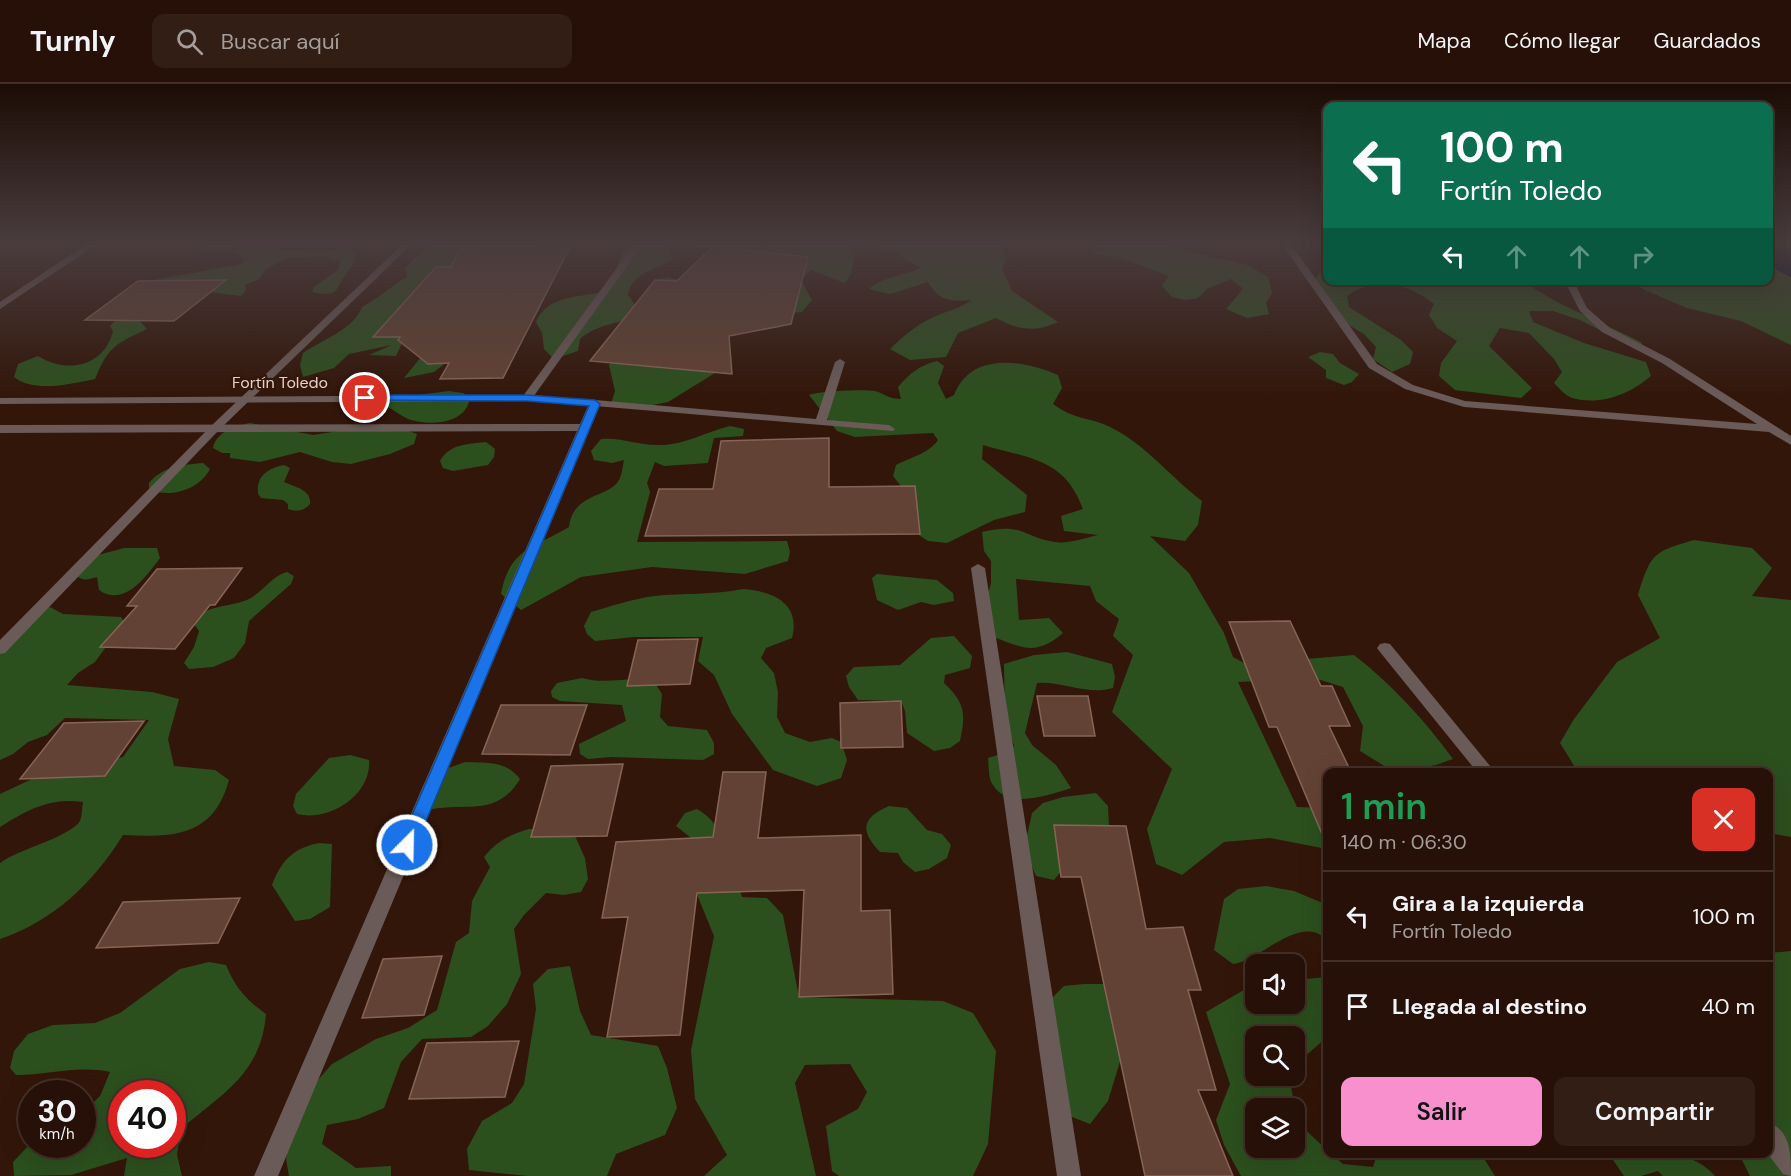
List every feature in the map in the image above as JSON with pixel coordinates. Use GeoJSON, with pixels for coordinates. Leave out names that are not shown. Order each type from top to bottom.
{"type":"FeatureCollection","features":[{"type":"Feature","properties":{"kind":"street"},"geometry":{"type":"LineString","coordinates":[[0,306],[18,294]]}},
{"type":"Feature","properties":{"kind":"street"},"geometry":{"type":"LineString","coordinates":[[0,649],[215,428],[356,294]]}},
{"type":"Feature","properties":{"kind":"street"},"geometry":{"type":"LineString","coordinates":[[527,398],[603,294]]}},
{"type":"Feature","properties":{"kind":"street"},"geometry":{"type":"LineString","coordinates":[[1321,294],[1373,366],[1409,387],[1464,404],[1772,429]]}},
{"type":"Feature","properties":{"kind":"street"},"geometry":{"type":"LineString","coordinates":[[1575,294],[1583,309],[1606,330],[1666,361],[1791,441]]}},
{"type":"Feature","properties":{"kind":"street"},"geometry":{"type":"LineString","coordinates":[[820,423],[840,362]]}},
{"type":"Feature","properties":{"kind":"street","name":"Fortín Toledo"},"geometry":{"type":"LineString","coordinates":[[0,401],[527,398],[889,429]]}},
{"type":"Feature","properties":{"kind":"street"},"geometry":{"type":"LineString","coordinates":[[266,1176],[595,404]]}},
{"type":"Feature","properties":{"kind":"street"},"geometry":{"type":"LineString","coordinates":[[0,429],[586,427]]}},
{"type":"Feature","properties":{"kind":"street"},"geometry":{"type":"LineString","coordinates":[[978,568],[1069,1176]]}},
{"type":"Feature","properties":{"kind":"street"},"geometry":{"type":"LineString","coordinates":[[1385,648],[1484,768]]}},
{"type":"Feature","properties":{"kind":"street"},"geometry":{"type":"LineString","coordinates":[[1773,1140],[1791,1166]]}},
{"type":"Feature","properties":{"kind":"green space"},"geometry":{"type":"Polygon","coordinates":[[[382,294],[493,294],[452,358],[434,372],[404,378],[421,357],[402,343],[396,356],[369,355],[392,345],[349,354],[334,368],[303,377],[300,365],[303,353],[345,328],[358,315],[362,307],[382,294]]]}},
{"type":"Feature","properties":{"kind":"green space"},"geometry":{"type":"Polygon","coordinates":[[[592,294],[628,294],[642,315],[593,330],[580,339],[578,351],[554,359],[544,349],[542,333],[536,322],[548,306],[566,299],[592,294]]]}},
{"type":"Feature","properties":{"kind":"green space"},"geometry":{"type":"Polygon","coordinates":[[[670,294],[758,294],[712,360],[715,373],[668,402],[639,408],[610,407],[615,391],[609,365],[670,294]]]}},
{"type":"Feature","properties":{"kind":"green space"},"geometry":{"type":"Polygon","coordinates":[[[770,294],[809,294],[812,300],[802,312],[777,314],[770,294]]]}},
{"type":"Feature","properties":{"kind":"green space"},"geometry":{"type":"Polygon","coordinates":[[[938,294],[1016,294],[1058,322],[1041,328],[1026,329],[996,318],[958,333],[946,357],[910,360],[890,349],[923,322],[971,300],[941,297],[938,294]]]}},
{"type":"Feature","properties":{"kind":"green space"},"geometry":{"type":"Polygon","coordinates":[[[1169,294],[1202,294],[1198,298],[1185,300],[1172,297],[1169,294]]]}},
{"type":"Feature","properties":{"kind":"green space"},"geometry":{"type":"Polygon","coordinates":[[[1239,294],[1271,294],[1266,303],[1269,314],[1247,318],[1226,309],[1239,294]]]}},
{"type":"Feature","properties":{"kind":"green space"},"geometry":{"type":"Polygon","coordinates":[[[1326,294],[1351,294],[1347,296],[1349,307],[1401,340],[1413,352],[1410,364],[1392,372],[1373,359],[1376,347],[1364,334],[1347,324],[1326,294]]]}},
{"type":"Feature","properties":{"kind":"green space"},"geometry":{"type":"Polygon","coordinates":[[[1418,294],[1543,294],[1641,342],[1647,354],[1580,320],[1553,311],[1529,311],[1533,322],[1584,343],[1646,362],[1651,376],[1615,397],[1594,400],[1572,398],[1554,383],[1562,372],[1554,359],[1529,333],[1500,328],[1489,346],[1532,388],[1521,398],[1455,390],[1439,376],[1441,363],[1457,341],[1437,328],[1429,315],[1434,304],[1418,294]]]}},
{"type":"Feature","properties":{"kind":"green space"},"geometry":{"type":"Polygon","coordinates":[[[1654,294],[1791,294],[1791,345],[1741,321],[1687,308],[1654,294]]]}},
{"type":"Feature","properties":{"kind":"green space"},"geometry":{"type":"Polygon","coordinates":[[[138,319],[147,329],[121,342],[109,352],[95,379],[64,385],[42,386],[31,385],[14,377],[18,364],[38,356],[61,365],[83,364],[102,353],[113,331],[110,326],[116,320],[138,319]]]}},
{"type":"Feature","properties":{"kind":"green space"},"geometry":{"type":"Polygon","coordinates":[[[1320,352],[1333,354],[1340,363],[1359,374],[1352,382],[1344,385],[1326,378],[1326,370],[1308,357],[1320,352]]]}},
{"type":"Feature","properties":{"kind":"green space"},"geometry":{"type":"Polygon","coordinates":[[[937,361],[944,366],[938,383],[946,399],[954,395],[962,381],[972,371],[985,365],[1014,363],[1058,375],[1062,388],[1053,404],[1075,416],[1100,423],[1121,433],[1146,451],[1202,501],[1198,525],[1185,541],[1150,536],[1189,573],[1224,633],[1233,657],[1246,664],[1354,655],[1382,678],[1407,704],[1453,759],[1418,768],[1388,768],[1360,751],[1363,726],[1343,687],[1314,678],[1238,682],[1297,807],[1323,808],[1323,848],[1270,838],[1224,842],[1182,875],[1156,864],[1147,829],[1172,769],[1112,712],[1133,655],[1113,636],[1119,619],[1096,601],[1090,586],[1016,579],[1019,620],[1049,618],[1063,633],[1046,645],[1031,648],[996,638],[983,611],[991,583],[991,561],[984,551],[982,532],[1014,529],[1044,540],[1060,542],[1098,535],[1064,531],[1061,516],[1083,509],[1066,479],[1044,463],[983,445],[982,459],[1027,495],[1025,512],[994,520],[947,543],[928,541],[902,524],[917,506],[893,476],[896,465],[934,445],[938,440],[933,433],[855,437],[837,431],[809,395],[831,391],[869,390],[901,399],[898,387],[902,382],[920,368],[937,361]]]}},
{"type":"Feature","properties":{"kind":"green space"},"geometry":{"type":"Polygon","coordinates":[[[449,391],[463,393],[470,397],[462,413],[446,421],[426,422],[408,419],[388,407],[386,402],[393,398],[449,391]]]}},
{"type":"Feature","properties":{"kind":"green space"},"geometry":{"type":"Polygon","coordinates":[[[250,423],[313,435],[384,424],[392,431],[406,430],[417,434],[414,444],[390,454],[351,464],[332,462],[300,452],[260,462],[230,458],[230,453],[222,453],[213,448],[222,434],[232,428],[250,423]]]}},
{"type":"Feature","properties":{"kind":"green space"},"geometry":{"type":"Polygon","coordinates":[[[730,426],[744,429],[743,436],[714,438],[708,463],[664,466],[655,462],[647,483],[650,492],[637,542],[787,541],[790,552],[788,561],[745,574],[652,567],[581,577],[521,610],[501,594],[510,568],[524,552],[569,527],[577,507],[615,485],[620,478],[624,460],[612,463],[594,460],[591,451],[601,439],[667,445],[730,426]]]}},
{"type":"Feature","properties":{"kind":"green space"},"geometry":{"type":"Polygon","coordinates":[[[486,442],[495,449],[494,457],[488,465],[453,471],[443,468],[440,461],[448,451],[472,443],[486,442]]]}},
{"type":"Feature","properties":{"kind":"green space"},"geometry":{"type":"Polygon","coordinates":[[[203,463],[210,469],[192,487],[166,493],[149,490],[149,483],[160,473],[180,466],[203,463]]]}},
{"type":"Feature","properties":{"kind":"green space"},"geometry":{"type":"Polygon","coordinates":[[[284,465],[290,468],[284,482],[306,492],[310,499],[310,504],[303,509],[297,511],[288,509],[288,504],[283,500],[261,498],[258,494],[259,482],[264,474],[284,465]]]}},
{"type":"Feature","properties":{"kind":"green space"},"geometry":{"type":"Polygon","coordinates":[[[1694,540],[1752,548],[1772,568],[1752,596],[1791,600],[1791,837],[1773,834],[1773,768],[1576,768],[1560,743],[1574,719],[1617,662],[1660,638],[1638,595],[1651,562],[1656,556],[1670,548],[1694,540]]]}},
{"type":"Feature","properties":{"kind":"green space"},"geometry":{"type":"Polygon","coordinates":[[[124,548],[157,548],[160,558],[142,581],[126,593],[108,595],[99,590],[97,577],[84,579],[74,572],[98,555],[124,548]]]}},
{"type":"Feature","properties":{"kind":"green space"},"geometry":{"type":"Polygon","coordinates":[[[287,572],[294,576],[291,584],[249,621],[245,643],[234,658],[213,667],[189,669],[184,663],[194,647],[199,631],[192,621],[197,616],[203,612],[250,598],[275,578],[287,572]]]}},
{"type":"Feature","properties":{"kind":"green space"},"geometry":{"type":"Polygon","coordinates":[[[877,574],[937,580],[953,593],[954,601],[934,605],[921,602],[898,610],[877,600],[872,578],[877,574]]]}},
{"type":"Feature","properties":{"kind":"green space"},"geometry":{"type":"Polygon","coordinates":[[[743,589],[774,596],[788,608],[794,626],[792,638],[766,648],[761,658],[774,673],[778,692],[777,717],[785,733],[810,742],[832,738],[841,742],[847,760],[841,778],[817,786],[773,770],[732,714],[714,675],[698,661],[703,637],[634,637],[595,641],[587,634],[584,626],[591,612],[638,599],[743,589]]]}},
{"type":"Feature","properties":{"kind":"green space"},"geometry":{"type":"Polygon","coordinates":[[[50,607],[63,614],[121,617],[124,622],[95,662],[78,673],[67,685],[152,692],[179,699],[168,739],[174,766],[215,770],[229,780],[222,799],[213,813],[202,823],[190,830],[175,834],[123,835],[99,869],[71,898],[38,922],[0,939],[0,863],[74,827],[80,821],[83,802],[60,801],[39,806],[0,827],[0,794],[34,778],[123,757],[149,720],[65,718],[47,735],[28,742],[13,754],[0,760],[0,646],[34,612],[50,607]]]}},
{"type":"Feature","properties":{"kind":"green space"},"geometry":{"type":"Polygon","coordinates":[[[954,636],[972,656],[970,668],[945,675],[944,683],[960,703],[963,716],[960,741],[950,748],[934,751],[907,733],[905,711],[901,701],[858,700],[849,687],[846,676],[854,667],[900,665],[931,638],[954,636]]]}},
{"type":"Feature","properties":{"kind":"green space"},"geometry":{"type":"Polygon","coordinates":[[[1067,652],[1112,664],[1115,677],[1113,688],[1094,690],[1037,683],[1025,733],[1032,745],[1056,765],[1071,788],[1041,797],[1018,799],[1008,797],[1000,793],[991,782],[988,758],[1007,752],[1014,746],[1005,717],[1004,664],[1034,655],[1067,652]]]}},
{"type":"Feature","properties":{"kind":"green space"},"geometry":{"type":"Polygon","coordinates":[[[582,678],[600,681],[653,680],[662,694],[660,717],[668,726],[707,730],[714,743],[714,754],[703,760],[611,757],[588,759],[580,754],[579,744],[626,721],[622,705],[560,701],[552,697],[551,691],[557,683],[582,678]]]}},
{"type":"Feature","properties":{"kind":"green space"},"geometry":{"type":"Polygon","coordinates":[[[350,755],[369,760],[364,784],[356,795],[335,810],[322,814],[297,814],[293,806],[296,794],[329,758],[350,755]]]}},
{"type":"Feature","properties":{"kind":"green space"},"geometry":{"type":"Polygon","coordinates":[[[465,762],[502,766],[508,768],[520,779],[510,792],[500,800],[489,804],[425,811],[417,802],[424,785],[440,771],[465,762]]]}},
{"type":"Feature","properties":{"kind":"green space"},"geometry":{"type":"Polygon","coordinates":[[[1096,793],[1108,806],[1109,826],[1089,837],[1054,880],[1036,876],[1024,849],[1032,813],[1043,803],[1063,797],[1096,793]]]}},
{"type":"Feature","properties":{"kind":"green space"},"geometry":{"type":"Polygon","coordinates":[[[889,806],[907,808],[927,830],[942,834],[951,845],[947,858],[929,869],[915,872],[903,862],[898,853],[880,852],[869,838],[866,826],[873,815],[889,806]]]}},
{"type":"Feature","properties":{"kind":"green space"},"geometry":{"type":"Polygon","coordinates":[[[697,809],[707,816],[722,836],[732,860],[742,897],[767,898],[783,915],[799,997],[943,1001],[973,1013],[996,1051],[988,1144],[973,1176],[839,1176],[832,1171],[826,1126],[858,1109],[867,1092],[850,1064],[805,1065],[795,1083],[816,1176],[704,1176],[727,1155],[695,1099],[691,1050],[714,936],[689,875],[695,841],[676,826],[685,813],[697,809]]]}},
{"type":"Feature","properties":{"kind":"green space"},"geometry":{"type":"Polygon","coordinates":[[[529,829],[553,829],[575,836],[585,858],[588,879],[581,892],[564,895],[546,893],[524,915],[514,929],[521,974],[507,1004],[488,1026],[471,1037],[422,1039],[401,1062],[384,1108],[358,1119],[327,1125],[322,1144],[356,1168],[391,1166],[391,1176],[289,1176],[286,1159],[295,1106],[332,1064],[376,1039],[408,1028],[437,1010],[456,942],[469,933],[472,901],[490,867],[484,857],[504,839],[529,829]]]}},
{"type":"Feature","properties":{"kind":"green space"},"geometry":{"type":"Polygon","coordinates":[[[319,843],[332,844],[330,907],[310,919],[295,921],[272,885],[279,869],[289,857],[302,848],[319,843]]]}},
{"type":"Feature","properties":{"kind":"green space"},"geometry":{"type":"Polygon","coordinates":[[[1266,886],[1294,891],[1323,903],[1323,937],[1317,933],[1293,934],[1257,954],[1245,954],[1245,960],[1233,964],[1214,950],[1224,899],[1238,889],[1266,886]]]}},
{"type":"Feature","properties":{"kind":"green space"},"geometry":{"type":"Polygon","coordinates":[[[1791,951],[1791,1176],[1750,1176],[1741,1158],[1773,1158],[1773,953],[1791,951]]]}},
{"type":"Feature","properties":{"kind":"green space"},"geometry":{"type":"Polygon","coordinates":[[[209,962],[226,965],[242,993],[266,1014],[263,1035],[248,1067],[225,1093],[186,1125],[186,1080],[108,1080],[108,1158],[127,1158],[71,1175],[14,1176],[13,1162],[18,1157],[96,1158],[96,1100],[110,1072],[75,1070],[16,1075],[10,1068],[14,1051],[28,1034],[53,1025],[95,1023],[120,1013],[180,969],[209,962]]]}},
{"type":"Feature","properties":{"kind":"green space"},"geometry":{"type":"Polygon","coordinates":[[[570,966],[580,1011],[591,1035],[658,1046],[667,1068],[677,1108],[665,1135],[616,1154],[607,1176],[528,1176],[469,1170],[467,1149],[482,1121],[512,1103],[524,1084],[536,1009],[533,984],[548,969],[570,966]]]}},
{"type":"Feature","properties":{"kind":"green space"},"geometry":{"type":"Polygon","coordinates":[[[1323,977],[1323,1040],[1305,1056],[1305,1026],[1245,1026],[1245,1086],[1291,1086],[1293,1098],[1245,1098],[1245,1158],[1305,1158],[1305,1130],[1323,1146],[1323,1158],[1336,1158],[1343,1164],[1373,1167],[1376,1158],[1484,1158],[1495,1176],[1241,1176],[1224,1145],[1216,1120],[1230,1084],[1206,1012],[1245,990],[1245,1014],[1305,1014],[1305,979],[1323,977]]]}},
{"type":"Feature","properties":{"kind":"green space"},"geometry":{"type":"Polygon","coordinates":[[[1117,984],[1125,1045],[1108,1101],[1090,1124],[1067,1115],[1042,1008],[1064,986],[1117,984]]]}},
{"type":"Feature","properties":{"kind":"green space"},"geometry":{"type":"Polygon","coordinates":[[[127,1158],[178,1158],[182,1176],[124,1176],[127,1158]]]}},
{"type":"Feature","properties":{"kind":"green space"},"geometry":{"type":"Polygon","coordinates":[[[1612,1158],[1686,1158],[1704,1166],[1715,1176],[1663,1176],[1658,1171],[1641,1176],[1624,1176],[1612,1158]]]}},
{"type":"Feature","properties":{"kind":"building"},"geometry":{"type":"Polygon","coordinates":[[[120,294],[208,294],[174,321],[85,320],[120,294]]]}},
{"type":"Feature","properties":{"kind":"building"},"geometry":{"type":"Polygon","coordinates":[[[412,294],[546,294],[503,378],[440,379],[449,363],[428,364],[398,340],[400,337],[373,337],[412,294]]]}},
{"type":"Feature","properties":{"kind":"building"},"geometry":{"type":"Polygon","coordinates":[[[644,294],[799,294],[791,324],[729,336],[732,374],[590,361],[644,294]]]}},
{"type":"Feature","properties":{"kind":"building"},"geometry":{"type":"Polygon","coordinates":[[[829,438],[829,487],[915,486],[920,534],[645,536],[659,489],[713,489],[721,441],[829,438]]]}},
{"type":"Feature","properties":{"kind":"building"},"geometry":{"type":"Polygon","coordinates":[[[242,568],[215,605],[210,605],[175,649],[100,647],[137,606],[127,606],[157,569],[242,568]]]}},
{"type":"Feature","properties":{"kind":"building"},"geometry":{"type":"Polygon","coordinates":[[[1290,621],[1321,686],[1332,686],[1350,726],[1329,726],[1349,768],[1323,768],[1323,836],[1277,727],[1269,727],[1229,622],[1290,621]]]}},
{"type":"Feature","properties":{"kind":"building"},"geometry":{"type":"Polygon","coordinates":[[[698,639],[690,684],[627,686],[638,640],[698,639]]]}},
{"type":"Feature","properties":{"kind":"building"},"geometry":{"type":"Polygon","coordinates":[[[1037,696],[1088,696],[1095,736],[1044,736],[1037,696]]]}},
{"type":"Feature","properties":{"kind":"building"},"geometry":{"type":"Polygon","coordinates":[[[901,701],[903,747],[841,748],[840,703],[901,701]]]}},
{"type":"Feature","properties":{"kind":"building"},"geometry":{"type":"Polygon","coordinates":[[[501,705],[587,705],[570,755],[482,754],[501,705]]]}},
{"type":"Feature","properties":{"kind":"building"},"geometry":{"type":"Polygon","coordinates":[[[144,721],[105,776],[20,779],[64,723],[144,721]]]}},
{"type":"Feature","properties":{"kind":"building"},"geometry":{"type":"Polygon","coordinates":[[[623,764],[607,836],[531,837],[551,766],[623,764]]]}},
{"type":"Feature","properties":{"kind":"building"},"geometry":{"type":"Polygon","coordinates":[[[723,772],[766,772],[758,838],[861,835],[861,911],[890,910],[893,994],[799,997],[804,890],[697,893],[680,1035],[607,1037],[628,917],[602,918],[616,842],[713,837],[723,772]]]}},
{"type":"Feature","properties":{"kind":"building"},"geometry":{"type":"Polygon","coordinates":[[[1054,825],[1126,826],[1146,929],[1183,927],[1201,990],[1188,990],[1216,1090],[1198,1090],[1233,1176],[1145,1176],[1081,877],[1061,877],[1054,825]]]}},
{"type":"Feature","properties":{"kind":"building"},"geometry":{"type":"Polygon","coordinates":[[[240,898],[218,943],[96,948],[123,902],[240,898]]]}},
{"type":"Feature","properties":{"kind":"building"},"geometry":{"type":"Polygon","coordinates":[[[442,956],[424,1015],[362,1018],[383,959],[442,956]]]}},
{"type":"Feature","properties":{"kind":"building"},"geometry":{"type":"Polygon","coordinates":[[[519,1041],[505,1097],[409,1099],[427,1043],[519,1041]]]}},
{"type":"Feature","properties":{"kind":"route"},"geometry":{"type":"LineString","coordinates":[[365,398],[527,398],[595,404],[407,845]]}}]}
